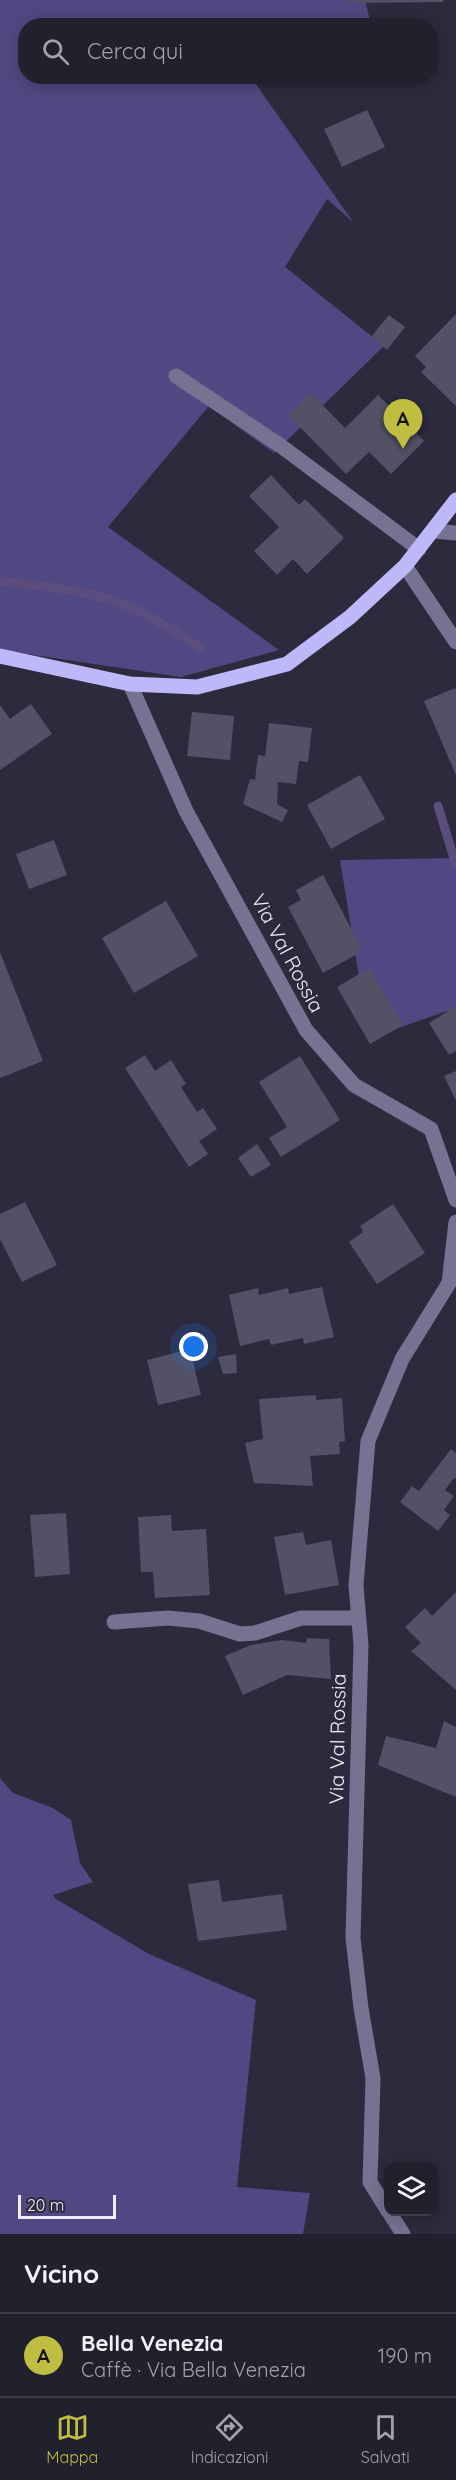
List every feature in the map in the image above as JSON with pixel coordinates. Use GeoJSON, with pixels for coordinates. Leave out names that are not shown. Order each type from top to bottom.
{"type":"FeatureCollection","features":[{"type":"Feature","properties":{"kind":"main road"},"geometry":{"type":"LineString","coordinates":[[0,656],[130,684],[197,687],[286,664],[350,617],[405,566],[456,500]]}},
{"type":"Feature","properties":{"kind":"street"},"geometry":{"type":"LineString","coordinates":[[176,376],[281,446],[420,549]]}},
{"type":"Feature","properties":{"kind":"street"},"geometry":{"type":"LineString","coordinates":[[434,531],[456,533]]}},
{"type":"Feature","properties":{"kind":"street"},"geometry":{"type":"LineString","coordinates":[[405,566],[456,642]]}},
{"type":"Feature","properties":{"kind":"street","name":"Via Val Rossia"},"geometry":{"type":"LineString","coordinates":[[130,684],[186,811],[306,1030],[354,1085],[430,1129],[456,1200]]}},
{"type":"Feature","properties":{"kind":"street","name":"Via Val Rossia"},"geometry":{"type":"LineString","coordinates":[[384,2203],[370,2182],[374,2078],[361,2008],[353,1938],[361,1645],[356,1585],[368,1441],[402,1359],[452,1287],[456,1222]]}},
{"type":"Feature","properties":{"kind":"street"},"geometry":{"type":"LineString","coordinates":[[114,1622],[168,1618],[199,1621],[240,1634],[255,1633],[301,1618],[359,1618]]}},
{"type":"Feature","properties":{"kind":"street","name":"Via Val Rossia"},"geometry":{"type":"LineString","coordinates":[[392,2216],[403,2234]]}},
{"type":"Feature","properties":{"kind":"shaded area"},"geometry":{"type":"Polygon","coordinates":[[[0,0],[365,0],[369,18],[18,18],[18,84],[256,84],[354,223],[327,199],[285,267],[384,346],[274,453],[209,406],[108,527],[279,650],[181,677],[0,650],[0,0]]]}},
{"type":"Feature","properties":{"kind":"shaded area"},"geometry":{"type":"Polygon","coordinates":[[[456,858],[456,1008],[369,1038],[340,860],[456,858]]]}},
{"type":"Feature","properties":{"kind":"shaded area"},"geometry":{"type":"Polygon","coordinates":[[[0,1778],[13,1793],[53,1808],[71,1820],[80,1863],[93,1882],[53,1895],[56,1899],[149,1954],[256,2000],[237,2187],[310,2193],[303,2234],[0,2234],[0,1778]]]}},
{"type":"Feature","properties":{"kind":"building"},"geometry":{"type":"Polygon","coordinates":[[[349,0],[443,0],[443,2],[349,3],[349,0]]]}},
{"type":"Feature","properties":{"kind":"building"},"geometry":{"type":"Polygon","coordinates":[[[367,110],[385,147],[342,167],[324,129],[367,110]]]}},
{"type":"Feature","properties":{"kind":"building"},"geometry":{"type":"Polygon","coordinates":[[[456,314],[456,406],[421,372],[426,367],[415,356],[456,314]]]}},
{"type":"Feature","properties":{"kind":"building"},"geometry":{"type":"Polygon","coordinates":[[[389,315],[405,327],[387,350],[371,337],[389,315]]]}},
{"type":"Feature","properties":{"kind":"building"},"geometry":{"type":"Polygon","coordinates":[[[311,393],[345,428],[378,395],[424,441],[391,474],[369,452],[346,474],[288,415],[311,393]]]}},
{"type":"Feature","properties":{"kind":"building"},"geometry":{"type":"Polygon","coordinates":[[[271,475],[299,505],[305,499],[344,538],[307,574],[293,559],[277,575],[254,551],[279,527],[249,496],[271,475]]]}},
{"type":"Feature","properties":{"kind":"building"},"geometry":{"type":"Polygon","coordinates":[[[455,688],[456,690],[456,775],[424,701],[455,688]]]}},
{"type":"Feature","properties":{"kind":"building"},"geometry":{"type":"Polygon","coordinates":[[[31,704],[52,734],[0,770],[0,705],[10,719],[31,704]]]}},
{"type":"Feature","properties":{"kind":"building"},"geometry":{"type":"Polygon","coordinates":[[[192,712],[234,716],[230,760],[187,756],[192,712]]]}},
{"type":"Feature","properties":{"kind":"building"},"geometry":{"type":"Polygon","coordinates":[[[269,723],[312,728],[308,762],[299,761],[296,784],[278,782],[277,804],[288,810],[282,822],[243,804],[250,779],[255,780],[258,755],[265,756],[269,723]]]}},
{"type":"Feature","properties":{"kind":"building"},"geometry":{"type":"Polygon","coordinates":[[[360,775],[385,819],[331,849],[307,805],[360,775]]]}},
{"type":"Feature","properties":{"kind":"building"},"geometry":{"type":"Polygon","coordinates":[[[54,840],[67,875],[29,889],[16,854],[54,840]]]}},
{"type":"Feature","properties":{"kind":"building"},"geometry":{"type":"Polygon","coordinates":[[[323,875],[363,951],[323,973],[288,907],[301,900],[296,890],[323,875]]]}},
{"type":"Feature","properties":{"kind":"building"},"geometry":{"type":"Polygon","coordinates":[[[166,901],[198,956],[134,993],[102,938],[166,901]]]}},
{"type":"Feature","properties":{"kind":"building"},"geometry":{"type":"Polygon","coordinates":[[[0,952],[43,1061],[0,1078],[0,952]]]}},
{"type":"Feature","properties":{"kind":"building"},"geometry":{"type":"Polygon","coordinates":[[[369,968],[403,1025],[370,1044],[337,987],[369,968]]]}},
{"type":"Feature","properties":{"kind":"building"},"geometry":{"type":"Polygon","coordinates":[[[456,1006],[456,1051],[449,1055],[429,1023],[456,1006]]]}},
{"type":"Feature","properties":{"kind":"building"},"geometry":{"type":"Polygon","coordinates":[[[145,1055],[155,1071],[171,1060],[186,1084],[181,1087],[197,1112],[203,1108],[217,1129],[199,1141],[208,1154],[189,1167],[125,1068],[145,1055]]]}},
{"type":"Feature","properties":{"kind":"building"},"geometry":{"type":"Polygon","coordinates":[[[300,1056],[340,1120],[281,1157],[269,1138],[287,1127],[259,1082],[300,1056]]]}},
{"type":"Feature","properties":{"kind":"building"},"geometry":{"type":"Polygon","coordinates":[[[456,1071],[456,1101],[444,1076],[456,1071]]]}},
{"type":"Feature","properties":{"kind":"building"},"geometry":{"type":"Polygon","coordinates":[[[257,1144],[271,1165],[251,1177],[238,1158],[257,1144]]]}},
{"type":"Feature","properties":{"kind":"building"},"geometry":{"type":"Polygon","coordinates":[[[25,1202],[57,1265],[22,1282],[0,1239],[0,1214],[25,1202]]]}},
{"type":"Feature","properties":{"kind":"building"},"geometry":{"type":"Polygon","coordinates":[[[393,1204],[425,1253],[377,1284],[349,1242],[363,1232],[360,1226],[393,1204]]]}},
{"type":"Feature","properties":{"kind":"building"},"geometry":{"type":"Polygon","coordinates":[[[322,1287],[334,1337],[304,1344],[303,1338],[271,1345],[269,1339],[240,1346],[229,1295],[258,1288],[259,1295],[288,1288],[289,1294],[322,1287]]]}},
{"type":"Feature","properties":{"kind":"building"},"geometry":{"type":"Polygon","coordinates":[[[190,1349],[201,1395],[158,1405],[147,1360],[190,1349]]]}},
{"type":"Feature","properties":{"kind":"building"},"geometry":{"type":"Polygon","coordinates":[[[236,1354],[237,1373],[223,1374],[218,1357],[236,1354]]]}},
{"type":"Feature","properties":{"kind":"building"},"geometry":{"type":"Polygon","coordinates":[[[316,1395],[316,1400],[342,1398],[345,1441],[339,1442],[340,1454],[310,1456],[313,1486],[254,1483],[245,1443],[263,1439],[259,1399],[316,1395]]]}},
{"type":"Feature","properties":{"kind":"building"},"geometry":{"type":"Polygon","coordinates":[[[451,1449],[456,1453],[456,1479],[454,1478],[445,1490],[454,1496],[444,1510],[450,1515],[438,1531],[400,1502],[412,1486],[419,1491],[451,1449]]]}},
{"type":"Feature","properties":{"kind":"building"},"geometry":{"type":"Polygon","coordinates":[[[66,1513],[70,1574],[35,1577],[30,1515],[66,1513]]]}},
{"type":"Feature","properties":{"kind":"building"},"geometry":{"type":"Polygon","coordinates":[[[171,1515],[172,1531],[206,1529],[210,1595],[155,1598],[153,1572],[141,1572],[138,1517],[171,1515]]]}},
{"type":"Feature","properties":{"kind":"building"},"geometry":{"type":"Polygon","coordinates":[[[303,1532],[306,1545],[331,1540],[339,1585],[285,1595],[274,1537],[303,1532]]]}},
{"type":"Feature","properties":{"kind":"building"},"geometry":{"type":"Polygon","coordinates":[[[456,1592],[456,1690],[411,1651],[421,1643],[405,1627],[425,1608],[432,1616],[456,1592]]]}},
{"type":"Feature","properties":{"kind":"building"},"geometry":{"type":"Polygon","coordinates":[[[307,1638],[329,1639],[331,1679],[287,1675],[243,1695],[225,1656],[251,1645],[282,1640],[306,1643],[307,1638]]]}},
{"type":"Feature","properties":{"kind":"building"},"geometry":{"type":"Polygon","coordinates":[[[444,1721],[456,1727],[456,1797],[378,1765],[386,1736],[436,1748],[444,1721]]]}},
{"type":"Feature","properties":{"kind":"building"},"geometry":{"type":"Polygon","coordinates":[[[219,1880],[222,1902],[282,1894],[287,1930],[198,1941],[188,1884],[219,1880]]]}},
{"type":"Feature","properties":{"kind":"waterway"},"geometry":{"type":"LineString","coordinates":[[0,581],[44,586],[115,601],[149,616],[201,648]]}},
{"type":"Feature","properties":{"kind":"waterway"},"geometry":{"type":"LineString","coordinates":[[438,806],[456,865]]}},
{"type":"Feature","properties":{"kind":"place","name":"Bella Venezia"},"geometry":{"type":"Point","coordinates":[403,449]}}]}
